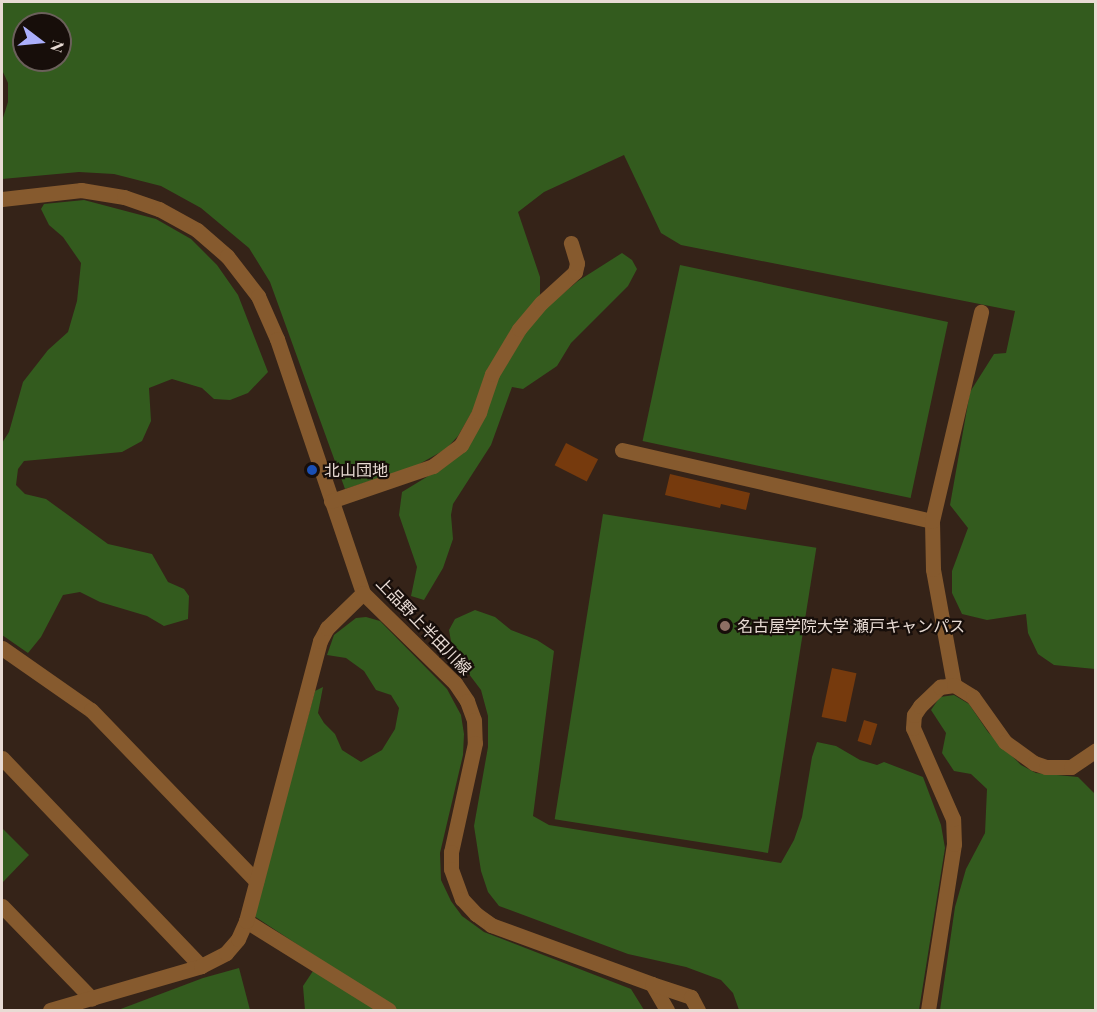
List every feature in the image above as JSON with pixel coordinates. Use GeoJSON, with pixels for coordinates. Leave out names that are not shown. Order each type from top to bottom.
{"type":"FeatureCollection","features":[{"type":"Feature","properties":{"kind":"street","name":"上品野上半田川線"},"geometry":{"type":"LineString","coordinates":[[2,198],[81,190],[124,198],[159,209],[197,230],[227,256],[258,296],[277,339],[363,593],[455,683],[467,701],[474,720],[476,742],[451,852],[452,876],[462,899],[476,914],[491,925],[690,997],[698,1011]]}},
{"type":"Feature","properties":{"kind":"street"},"geometry":{"type":"LineString","coordinates":[[331,501],[433,466],[461,445],[479,412],[492,374],[519,330],[541,303],[575,272],[577,263],[571,243]]}},
{"type":"Feature","properties":{"kind":"street"},"geometry":{"type":"LineString","coordinates":[[954,685],[933,569],[932,521],[981,312]]}},
{"type":"Feature","properties":{"kind":"street"},"geometry":{"type":"LineString","coordinates":[[622,450],[932,521]]}},
{"type":"Feature","properties":{"kind":"street"},"geometry":{"type":"LineString","coordinates":[[50,1011],[201,966],[226,953],[238,939],[246,921],[320,641],[327,628],[363,593]]}},
{"type":"Feature","properties":{"kind":"street"},"geometry":{"type":"LineString","coordinates":[[2,648],[91,710],[256,881]]}},
{"type":"Feature","properties":{"kind":"street"},"geometry":{"type":"LineString","coordinates":[[928,1011],[954,844],[952,819],[913,728],[914,715],[928,696],[940,687],[954,685],[973,697],[1005,742],[1034,763],[1046,767],[1071,767],[1095,750]]}},
{"type":"Feature","properties":{"kind":"street"},"geometry":{"type":"LineString","coordinates":[[2,758],[201,966]]}},
{"type":"Feature","properties":{"kind":"street"},"geometry":{"type":"LineString","coordinates":[[2,906],[92,999]]}},
{"type":"Feature","properties":{"kind":"street"},"geometry":{"type":"LineString","coordinates":[[246,921],[389,1011]]}},
{"type":"Feature","properties":{"kind":"street"},"geometry":{"type":"LineString","coordinates":[[652,984],[667,1011]]}},
{"type":"Feature","properties":{"kind":"green space"},"geometry":{"type":"Polygon","coordinates":[[[2,2],[1095,2],[1095,669],[1054,665],[1038,654],[1028,633],[1026,614],[987,620],[962,614],[952,593],[952,571],[968,528],[950,505],[970,392],[994,354],[1006,353],[1015,311],[681,245],[661,233],[624,155],[544,192],[518,212],[540,277],[540,295],[458,436],[446,449],[414,467],[345,489],[270,282],[249,248],[201,208],[161,186],[114,174],[79,172],[2,179],[2,121],[8,102],[8,83],[2,70],[2,2]]]}},
{"type":"Feature","properties":{"kind":"green space"},"geometry":{"type":"Polygon","coordinates":[[[84,200],[156,219],[191,239],[217,265],[238,295],[268,372],[248,393],[230,400],[214,399],[202,388],[172,379],[149,388],[151,421],[142,441],[122,452],[24,461],[18,469],[16,485],[25,494],[46,499],[108,544],[152,554],[168,582],[184,589],[189,596],[188,619],[164,626],[147,616],[100,602],[80,592],[63,595],[41,637],[28,653],[2,635],[2,443],[9,432],[23,382],[48,350],[68,332],[77,301],[81,263],[63,237],[49,225],[41,209],[44,204],[84,200]]]}},
{"type":"Feature","properties":{"kind":"green space"},"geometry":{"type":"Polygon","coordinates":[[[622,253],[632,260],[637,269],[628,286],[571,343],[557,366],[523,389],[512,387],[491,445],[453,504],[451,515],[453,539],[443,568],[424,600],[411,596],[417,567],[399,515],[402,492],[448,464],[466,446],[504,366],[523,334],[542,311],[578,281],[622,253]]]}},
{"type":"Feature","properties":{"kind":"green space"},"geometry":{"type":"Polygon","coordinates":[[[680,265],[948,322],[911,498],[643,441],[680,265]]]}},
{"type":"Feature","properties":{"kind":"green space"},"geometry":{"type":"Polygon","coordinates":[[[603,514],[816,548],[768,853],[555,819],[603,514]]]}},
{"type":"Feature","properties":{"kind":"green space"},"geometry":{"type":"Polygon","coordinates":[[[475,610],[495,617],[511,630],[537,640],[554,651],[533,816],[549,825],[781,863],[794,840],[802,817],[812,757],[817,742],[836,746],[860,760],[877,765],[884,762],[923,777],[941,825],[945,848],[919,1010],[739,1010],[733,993],[721,980],[686,967],[628,954],[499,906],[488,892],[481,871],[474,826],[488,747],[488,716],[481,690],[453,653],[449,630],[455,619],[475,610]]]}},
{"type":"Feature","properties":{"kind":"green space"},"geometry":{"type":"Polygon","coordinates":[[[366,617],[380,621],[447,689],[461,715],[464,734],[463,755],[440,853],[441,880],[451,901],[462,916],[484,932],[631,989],[644,1010],[397,1010],[254,916],[315,691],[323,687],[318,713],[324,723],[335,734],[342,750],[361,762],[382,750],[395,729],[399,708],[391,695],[376,690],[364,671],[346,658],[327,655],[334,635],[356,618],[366,617]]]}},
{"type":"Feature","properties":{"kind":"green space"},"geometry":{"type":"Polygon","coordinates":[[[954,695],[969,704],[988,732],[1021,765],[1036,773],[1078,777],[1095,794],[1095,1010],[940,1010],[955,907],[966,869],[985,833],[987,789],[971,774],[954,771],[942,753],[946,733],[931,710],[940,697],[954,695]]]}},
{"type":"Feature","properties":{"kind":"green space"},"geometry":{"type":"Polygon","coordinates":[[[2,828],[29,855],[2,883],[2,828]]]}},
{"type":"Feature","properties":{"kind":"green space"},"geometry":{"type":"Polygon","coordinates":[[[239,968],[250,1010],[118,1010],[203,978],[239,968]]]}},
{"type":"Feature","properties":{"kind":"green space"},"geometry":{"type":"Polygon","coordinates":[[[315,968],[381,1010],[305,1010],[303,986],[315,968]]]}},
{"type":"Feature","properties":{"kind":"building"},"geometry":{"type":"Polygon","coordinates":[[[566,443],[598,459],[587,482],[555,465],[566,443]]]}},
{"type":"Feature","properties":{"kind":"building"},"geometry":{"type":"Polygon","coordinates":[[[670,474],[750,493],[746,510],[721,504],[720,508],[665,495],[670,474]]]}},
{"type":"Feature","properties":{"kind":"building"},"geometry":{"type":"Polygon","coordinates":[[[832,668],[856,673],[846,722],[822,717],[832,668]]]}},
{"type":"Feature","properties":{"kind":"building"},"geometry":{"type":"Polygon","coordinates":[[[864,720],[877,724],[871,745],[858,741],[864,720]]]}},
{"type":"Feature","properties":{"kind":"place","name":"北山団地"},"geometry":{"type":"Point","coordinates":[312,470]}},
{"type":"Feature","properties":{"kind":"place","name":"名古屋学院大学 瀬戸キャンパス"},"geometry":{"type":"Point","coordinates":[725,626]}}]}
